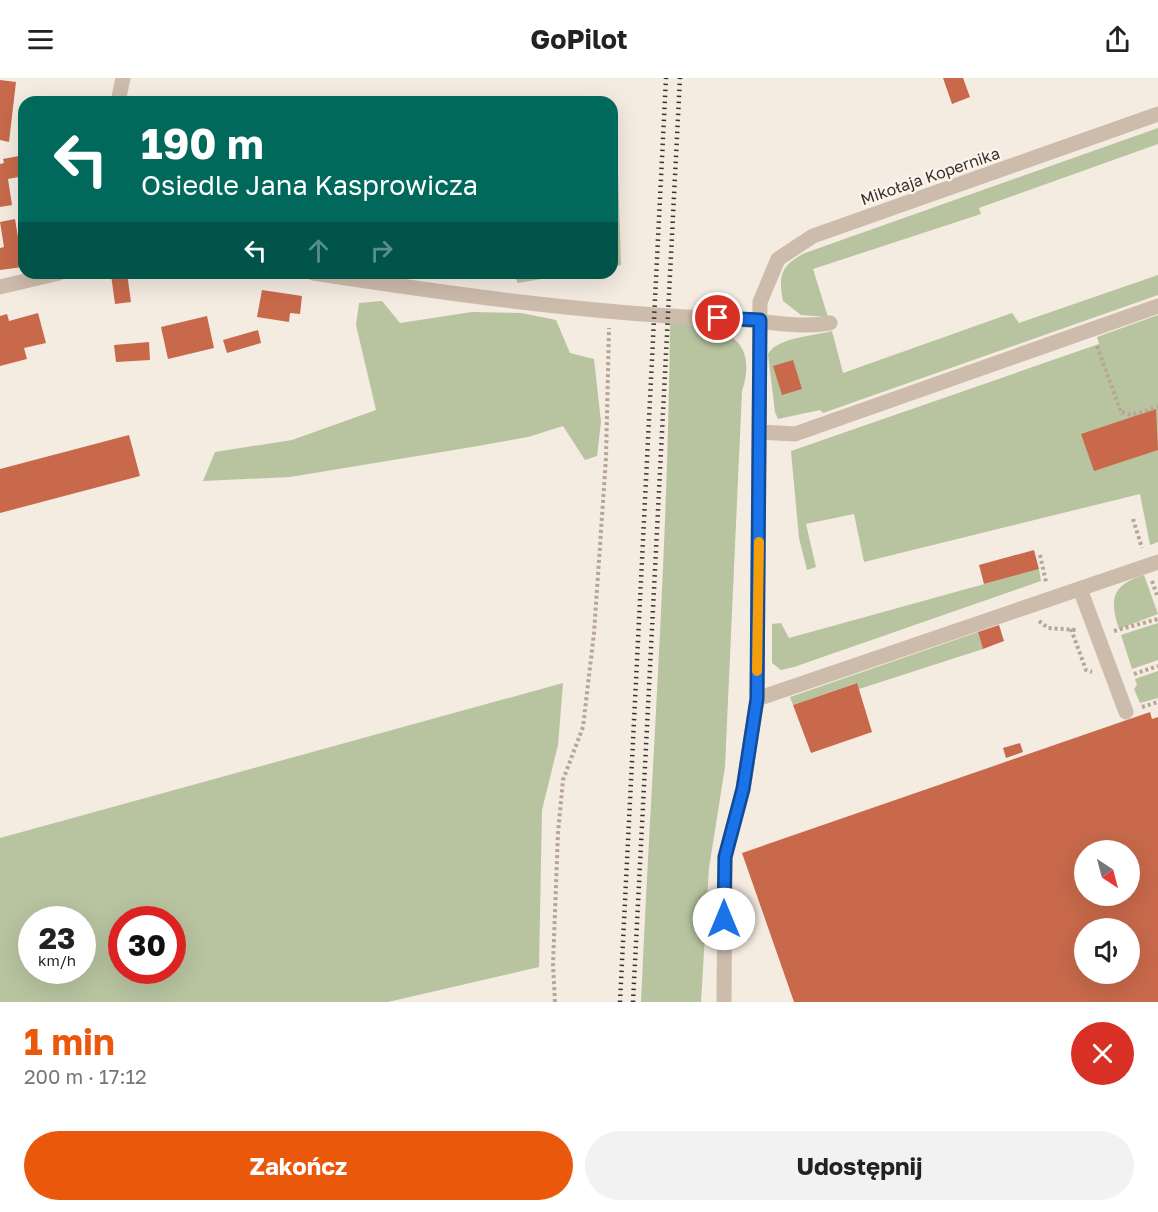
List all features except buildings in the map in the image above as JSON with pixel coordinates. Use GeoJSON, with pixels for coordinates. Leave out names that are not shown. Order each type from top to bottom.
{"type":"FeatureCollection","features":[{"type":"Feature","properties":{"kind":"street"},"geometry":{"type":"LineString","coordinates":[[119,96],[123,78]]}},
{"type":"Feature","properties":{"kind":"street","name":"Mikołaja Kopernika"},"geometry":{"type":"LineString","coordinates":[[724,1002],[725,857],[743,789],[757,699],[760,302],[778,260],[813,236],[1158,114]]}},
{"type":"Feature","properties":{"kind":"street"},"geometry":{"type":"LineString","coordinates":[[0,287],[33,279]]}},
{"type":"Feature","properties":{"kind":"street"},"geometry":{"type":"LineString","coordinates":[[353,279],[479,298],[609,312],[760,320],[813,326],[830,323]]}},
{"type":"Feature","properties":{"kind":"street"},"geometry":{"type":"LineString","coordinates":[[760,432],[795,434],[1158,306]]}},
{"type":"Feature","properties":{"kind":"street"},"geometry":{"type":"LineString","coordinates":[[757,699],[1158,562]]}},
{"type":"Feature","properties":{"kind":"street"},"geometry":{"type":"LineString","coordinates":[[1080,589],[1126,712]]}},
{"type":"Feature","properties":{"kind":"path"},"geometry":{"type":"LineString","coordinates":[[555,1002],[553,965],[563,780],[583,727],[602,551],[609,312]]}},
{"type":"Feature","properties":{"kind":"path"},"geometry":{"type":"LineString","coordinates":[[1121,412],[1131,415],[1158,407]]}},
{"type":"Feature","properties":{"kind":"path"},"geometry":{"type":"LineString","coordinates":[[1133,519],[1142,548]]}},
{"type":"Feature","properties":{"kind":"path"},"geometry":{"type":"LineString","coordinates":[[1134,674],[1158,666]]}},
{"type":"Feature","properties":{"kind":"green space"},"geometry":{"type":"Polygon","coordinates":[[[1158,128],[1158,144],[979,208],[981,214],[813,269],[828,317],[801,315],[783,301],[781,278],[783,272],[791,262],[805,253],[1158,128]]]}},
{"type":"Feature","properties":{"kind":"green space"},"geometry":{"type":"Polygon","coordinates":[[[618,171],[621,265],[618,266],[618,171]]]}},
{"type":"Feature","properties":{"kind":"green space"},"geometry":{"type":"Polygon","coordinates":[[[1158,275],[1158,295],[823,413],[820,410],[778,419],[775,412],[768,354],[773,348],[788,341],[832,331],[843,373],[1012,313],[1019,323],[1158,275]]]}},
{"type":"Feature","properties":{"kind":"green space"},"geometry":{"type":"Polygon","coordinates":[[[516,279],[541,279],[518,283],[516,279]]]}},
{"type":"Feature","properties":{"kind":"green space"},"geometry":{"type":"Polygon","coordinates":[[[382,301],[400,323],[472,312],[521,313],[556,320],[570,353],[594,359],[601,422],[597,456],[585,460],[563,426],[528,437],[290,477],[203,481],[215,452],[292,440],[376,410],[356,325],[359,303],[382,301]]]}},
{"type":"Feature","properties":{"kind":"green space"},"geometry":{"type":"Polygon","coordinates":[[[1158,315],[1158,542],[1150,545],[1140,494],[864,562],[854,514],[806,524],[816,567],[807,570],[799,538],[791,451],[1099,344],[1097,337],[1158,315]]]}},
{"type":"Feature","properties":{"kind":"green space"},"geometry":{"type":"Polygon","coordinates":[[[670,323],[718,330],[730,336],[739,344],[745,356],[746,371],[742,391],[725,767],[709,868],[701,1002],[641,1002],[663,578],[670,323]]]}},
{"type":"Feature","properties":{"kind":"green space"},"geometry":{"type":"Polygon","coordinates":[[[1039,569],[1041,581],[794,667],[781,670],[772,663],[772,624],[781,623],[789,638],[1039,569]]]}},
{"type":"Feature","properties":{"kind":"green space"},"geometry":{"type":"Polygon","coordinates":[[[1144,575],[1158,614],[1119,629],[1114,609],[1116,594],[1125,583],[1144,575]]]}},
{"type":"Feature","properties":{"kind":"green space"},"geometry":{"type":"Polygon","coordinates":[[[1158,623],[1158,660],[1132,669],[1121,635],[1158,623]]]}},
{"type":"Feature","properties":{"kind":"green space"},"geometry":{"type":"Polygon","coordinates":[[[978,632],[983,649],[859,689],[856,683],[793,705],[790,697],[978,632]]]}},
{"type":"Feature","properties":{"kind":"green space"},"geometry":{"type":"Polygon","coordinates":[[[1158,671],[1158,698],[1140,703],[1134,689],[1137,685],[1135,679],[1158,671]]]}},
{"type":"Feature","properties":{"kind":"green space"},"geometry":{"type":"Polygon","coordinates":[[[563,683],[558,745],[542,810],[539,967],[388,1002],[0,1002],[0,838],[563,683]]]}},
{"type":"Feature","properties":{"kind":"railway"},"geometry":{"type":"LineString","coordinates":[[620,1002],[666,78]]}},
{"type":"Feature","properties":{"kind":"railway"},"geometry":{"type":"LineString","coordinates":[[633,1002],[680,78]]}},
{"type":"Feature","properties":{"kind":"slow traffic"},"geometry":{"type":"LineString","coordinates":[[757,671],[759,542]]}},
{"type":"Feature","properties":{"kind":"route"},"geometry":{"type":"LineString","coordinates":[[718,318],[760,320],[757,699],[743,789],[725,857],[724,919]]}}]}
